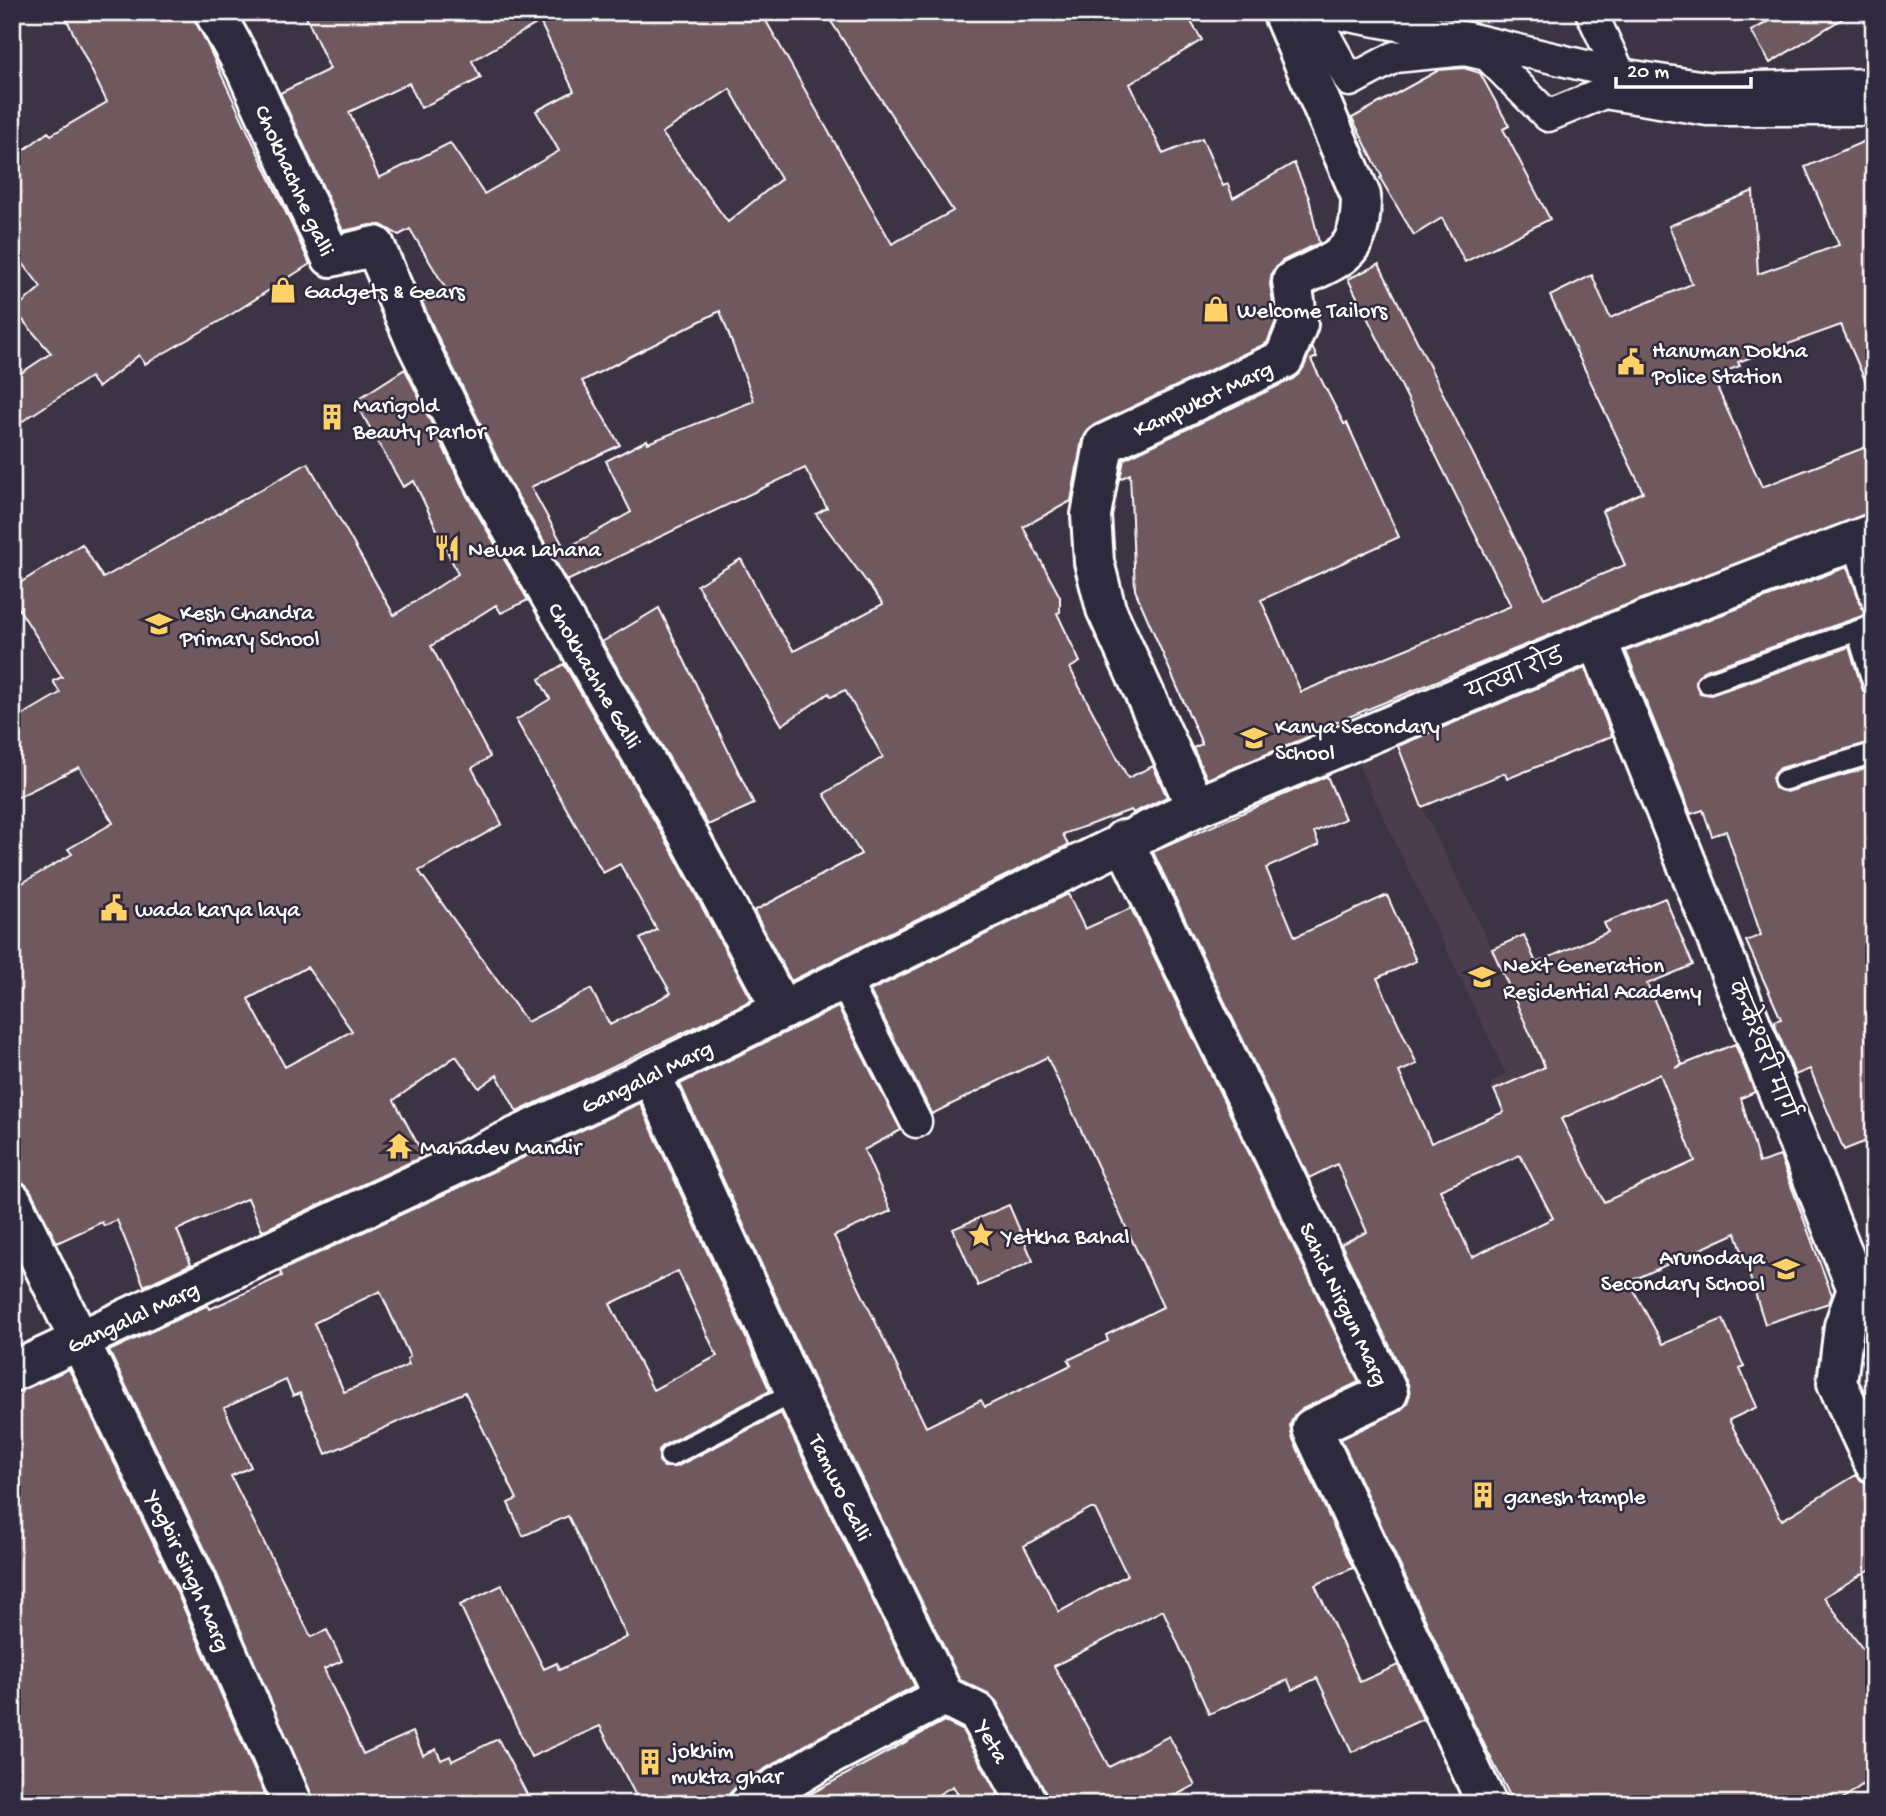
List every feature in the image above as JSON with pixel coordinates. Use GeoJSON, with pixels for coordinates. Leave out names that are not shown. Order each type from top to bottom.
{"type":"FeatureCollection","features":[{"type":"Feature","properties":{"kind":"street","name":"Chokhachhe galli"},"geometry":{"type":"LineString","coordinates":[[214,12],[246,68],[331,257],[375,246],[414,338]]}},
{"type":"Feature","properties":{"kind":"street","name":"Kampukot Marg"},"geometry":{"type":"LineString","coordinates":[[1196,807],[1106,609],[1094,562],[1091,515],[1104,444],[1284,359],[1298,324],[1292,281],[1349,252],[1361,225],[1361,196],[1282,12]]}},
{"type":"Feature","properties":{"kind":"street"},"geometry":{"type":"LineString","coordinates":[[1312,12],[1350,81],[1395,57],[1465,50],[1487,55],[1548,116],[1604,93],[1707,110],[1874,110]]}},
{"type":"Feature","properties":{"kind":"street"},"geometry":{"type":"LineString","coordinates":[[1327,12],[1468,38],[1620,74],[1713,88],[1874,85]]}},
{"type":"Feature","properties":{"kind":"street"},"geometry":{"type":"LineString","coordinates":[[1591,12],[1620,74]]}},
{"type":"Feature","properties":{"kind":"street","name":"Chokhachhe Galli"},"geometry":{"type":"LineString","coordinates":[[414,338],[494,499],[691,840],[782,1010]]}},
{"type":"Feature","properties":{"kind":"street","name":"यत्खा रोड"},"geometry":{"type":"LineString","coordinates":[[1123,841],[1196,807],[1597,639],[1863,537]]}},
{"type":"Feature","properties":{"kind":"street","name":"कन्केश्वरी मार्ग"},"geometry":{"type":"LineString","coordinates":[[1597,639],[1835,1227],[1857,1289],[1844,1326],[1837,1383],[1874,1463]]}},
{"type":"Feature","properties":{"kind":"street","name":"Gangalal Marg"},"geometry":{"type":"LineString","coordinates":[[12,1372],[651,1074],[845,981],[1123,841]]}},
{"type":"Feature","properties":{"kind":"street","name":"Sahid Nirgun Marg"},"geometry":{"type":"LineString","coordinates":[[1123,841],[1388,1393],[1312,1428],[1488,1804]]}},
{"type":"Feature","properties":{"kind":"street"},"geometry":{"type":"LineString","coordinates":[[845,981],[916,1122]]}},
{"type":"Feature","properties":{"kind":"street","name":"Tamwo Galli"},"geometry":{"type":"LineString","coordinates":[[651,1074],[795,1392],[944,1696]]}},
{"type":"Feature","properties":{"kind":"street","name":"Yogbir Singh Marg"},"geometry":{"type":"LineString","coordinates":[[12,1201],[196,1581],[293,1804]]}},
{"type":"Feature","properties":{"kind":"street"},"geometry":{"type":"LineString","coordinates":[[749,1804],[829,1756],[944,1696]]}},
{"type":"Feature","properties":{"kind":"street","name":"Yeta"},"geometry":{"type":"LineString","coordinates":[[944,1696],[978,1713],[1028,1804]]}},
{"type":"Feature","properties":{"kind":"lane"},"geometry":{"type":"LineString","coordinates":[[1863,537],[1874,608]]}},
{"type":"Feature","properties":{"kind":"lane"},"geometry":{"type":"LineString","coordinates":[[1707,683],[1865,628],[1874,687]]}},
{"type":"Feature","properties":{"kind":"lane"},"geometry":{"type":"LineString","coordinates":[[1784,780],[1874,753]]}},
{"type":"Feature","properties":{"kind":"lane"},"geometry":{"type":"LineString","coordinates":[[670,1456],[795,1392]]}},
{"type":"Feature","properties":{"kind":"shaded area","name":"Next Generation Residential Academy"},"geometry":{"type":"Polygon","coordinates":[[[1395,740],[1422,807],[1492,949],[1535,1046],[1597,1051],[1612,1097],[1685,1056],[1735,1180],[1565,1255],[1490,1083],[1506,1074],[1354,756],[1395,740]]]}},
{"type":"Feature","properties":{"kind":"building"},"geometry":{"type":"Polygon","coordinates":[[[63,12],[192,12],[310,264],[232,314],[145,364],[139,355],[98,388],[90,377],[12,428],[12,379],[51,353],[14,310],[41,287],[12,249],[12,159],[48,132],[51,135],[107,102],[63,12]]]}},
{"type":"Feature","properties":{"kind":"building"},"geometry":{"type":"Polygon","coordinates":[[[304,12],[557,12],[546,19],[559,12],[761,12],[892,244],[953,211],[825,12],[1185,12],[1202,40],[1130,84],[1163,154],[1202,138],[1223,186],[1228,184],[1233,198],[1294,163],[1309,198],[1319,243],[1282,261],[1272,272],[1270,284],[1276,321],[1267,343],[1094,425],[1082,440],[1071,501],[1023,527],[1060,597],[1060,612],[1057,613],[1080,662],[1070,668],[1128,778],[1153,766],[1167,797],[1133,813],[1131,810],[1063,834],[1068,845],[791,981],[754,911],[861,854],[824,794],[883,757],[845,690],[831,697],[829,693],[782,725],[697,585],[741,559],[775,623],[794,651],[883,604],[816,514],[827,508],[805,468],[567,581],[506,476],[434,329],[422,302],[446,289],[410,229],[399,235],[381,225],[343,231],[280,93],[330,69],[304,12]],[[540,22],[472,61],[481,78],[421,108],[409,83],[349,112],[379,178],[450,143],[484,194],[559,151],[536,111],[574,91],[540,22]],[[730,89],[662,133],[728,222],[781,179],[730,89]],[[720,311],[582,381],[620,445],[531,487],[565,549],[631,512],[606,461],[647,440],[648,443],[754,401],[720,311]]]}},
{"type":"Feature","properties":{"kind":"building"},"geometry":{"type":"Polygon","coordinates":[[[1786,12],[1853,12],[1770,63],[1751,31],[1786,12]]]}},
{"type":"Feature","properties":{"kind":"building"},"geometry":{"type":"Polygon","coordinates":[[[1464,68],[1480,73],[1509,126],[1503,129],[1550,219],[1465,262],[1442,218],[1414,235],[1380,178],[1382,177],[1352,118],[1439,70],[1464,68]]]}},
{"type":"Feature","properties":{"kind":"building"},"geometry":{"type":"Polygon","coordinates":[[[1874,137],[1874,401],[1841,325],[1738,362],[1740,366],[1712,376],[1762,487],[1874,444],[1874,512],[1589,619],[1309,733],[1310,736],[1207,779],[1193,748],[1202,744],[1135,590],[1130,474],[1120,479],[1124,459],[1293,379],[1304,367],[1312,347],[1317,357],[1311,360],[1344,424],[1347,423],[1399,537],[1261,600],[1301,692],[1511,606],[1348,279],[1379,264],[1544,598],[1625,565],[1602,511],[1643,492],[1550,296],[1592,275],[1610,318],[1692,284],[1669,226],[1753,191],[1758,274],[1839,245],[1805,167],[1874,137]]]}},
{"type":"Feature","properties":{"kind":"building"},"geometry":{"type":"Polygon","coordinates":[[[405,369],[467,496],[528,600],[501,613],[496,605],[431,646],[490,757],[472,768],[502,824],[419,871],[527,1022],[591,989],[610,1025],[671,993],[640,939],[657,930],[620,864],[603,873],[516,720],[550,699],[539,679],[564,664],[672,851],[752,1000],[517,1112],[497,1075],[479,1088],[456,1056],[394,1100],[424,1156],[262,1231],[248,1198],[177,1230],[191,1264],[144,1286],[117,1220],[104,1226],[102,1222],[57,1243],[31,1191],[24,1183],[12,1179],[12,889],[72,854],[68,849],[113,823],[79,767],[12,800],[12,721],[60,693],[53,681],[62,677],[12,598],[12,588],[82,544],[103,578],[308,463],[394,615],[458,574],[414,481],[403,487],[355,401],[405,369]],[[307,967],[248,999],[285,1067],[352,1031],[307,967]]]}},
{"type":"Feature","properties":{"kind":"building"},"geometry":{"type":"Polygon","coordinates":[[[1847,567],[1865,615],[1703,671],[1695,681],[1700,693],[1711,695],[1849,647],[1863,691],[1874,699],[1874,741],[1780,768],[1772,778],[1775,788],[1787,792],[1874,766],[1874,1138],[1844,1150],[1810,1069],[1795,1075],[1776,1028],[1775,1021],[1781,1019],[1746,941],[1761,935],[1726,831],[1712,836],[1703,810],[1691,814],[1626,651],[1847,567]]]}},
{"type":"Feature","properties":{"kind":"building"},"geometry":{"type":"Polygon","coordinates":[[[659,608],[754,804],[708,825],[602,642],[659,608]]]}},
{"type":"Feature","properties":{"kind":"building"},"geometry":{"type":"Polygon","coordinates":[[[1585,668],[1612,736],[1507,779],[1505,773],[1422,807],[1398,746],[1585,668]]]}},
{"type":"Feature","properties":{"kind":"building"},"geometry":{"type":"Polygon","coordinates":[[[1327,776],[1345,819],[1314,832],[1319,845],[1266,868],[1295,937],[1387,895],[1416,961],[1377,978],[1417,1064],[1399,1072],[1431,1143],[1504,1112],[1494,1090],[1545,1067],[1492,949],[1524,935],[1536,963],[1608,932],[1604,923],[1665,898],[1693,965],[1647,984],[1682,1064],[1675,1068],[1735,1044],[1755,1092],[1741,1098],[1759,1163],[1780,1156],[1832,1295],[1829,1303],[1765,1324],[1736,1233],[1629,1282],[1663,1344],[1723,1319],[1744,1367],[1740,1369],[1757,1407],[1729,1420],[1782,1520],[1856,1475],[1862,1481],[1874,1485],[1874,1567],[1824,1597],[1874,1664],[1874,1776],[1836,1804],[1514,1804],[1341,1439],[1398,1412],[1406,1405],[1410,1395],[1408,1384],[1341,1244],[1367,1232],[1337,1164],[1309,1178],[1153,852],[1327,776]],[[1660,1074],[1561,1119],[1604,1202],[1695,1161],[1660,1074]],[[1520,1155],[1440,1190],[1472,1257],[1553,1218],[1520,1155]]]}},
{"type":"Feature","properties":{"kind":"building"},"geometry":{"type":"Polygon","coordinates":[[[1068,894],[1085,929],[1131,908],[1359,1382],[1302,1409],[1294,1416],[1290,1425],[1292,1437],[1353,1568],[1315,1585],[1360,1682],[1398,1665],[1423,1719],[1352,1752],[1317,1678],[1292,1690],[1288,1680],[1209,1714],[1163,1610],[1054,1666],[1109,1767],[1169,1736],[1195,1785],[1160,1804],[1050,1804],[997,1702],[988,1693],[960,1680],[815,1383],[680,1084],[838,1007],[901,1130],[864,1150],[891,1211],[834,1236],[926,1427],[981,1400],[985,1407],[1071,1365],[1068,1360],[1108,1341],[1106,1335],[1163,1307],[1047,1057],[932,1114],[870,991],[1068,894]],[[1089,1509],[1024,1546],[1059,1612],[1127,1575],[1095,1509],[1089,1509]]]}},
{"type":"Feature","properties":{"kind":"building"},"geometry":{"type":"Polygon","coordinates":[[[640,1103],[770,1391],[664,1445],[659,1450],[659,1461],[664,1467],[676,1467],[781,1413],[915,1686],[819,1737],[738,1785],[730,1793],[727,1804],[640,1804],[600,1726],[531,1757],[460,1605],[502,1585],[544,1669],[557,1663],[559,1670],[627,1637],[568,1516],[523,1536],[508,1503],[517,1499],[465,1392],[326,1454],[300,1393],[293,1396],[286,1380],[224,1408],[251,1467],[231,1476],[311,1637],[327,1630],[342,1661],[324,1669],[363,1754],[413,1732],[423,1755],[436,1749],[441,1760],[450,1756],[452,1761],[498,1739],[532,1804],[314,1804],[216,1572],[109,1351],[208,1305],[210,1309],[282,1276],[280,1271],[640,1103]],[[678,1271],[610,1304],[653,1390],[717,1356],[678,1271]],[[380,1291],[314,1323],[344,1392],[409,1365],[407,1359],[410,1357],[380,1291]]]}},
{"type":"Feature","properties":{"kind":"building"},"geometry":{"type":"Polygon","coordinates":[[[1009,1205],[1033,1261],[978,1286],[953,1229],[1009,1205]]]}},
{"type":"Feature","properties":{"kind":"building"},"geometry":{"type":"Polygon","coordinates":[[[69,1369],[176,1590],[269,1804],[12,1804],[12,1394],[69,1369]]]}},
{"type":"Feature","properties":{"kind":"building"},"geometry":{"type":"Polygon","coordinates":[[[944,1721],[962,1730],[1003,1804],[964,1804],[953,1786],[922,1804],[792,1804],[944,1721]]]}},
{"type":"Feature","properties":{"kind":"place","name":"Gadgets & Gears"},"geometry":{"type":"Point","coordinates":[283,290]}},
{"type":"Feature","properties":{"kind":"place","name":"Welcome Tailors"},"geometry":{"type":"Point","coordinates":[1216,309]}},
{"type":"Feature","properties":{"kind":"place","name":"Hanuman Dokha Police Station"},"geometry":{"type":"Point","coordinates":[1631,362]}},
{"type":"Feature","properties":{"kind":"place","name":"Marigold Beauty Parlor"},"geometry":{"type":"Point","coordinates":[332,417]}},
{"type":"Feature","properties":{"kind":"place","name":"Newa Lahana"},"geometry":{"type":"Point","coordinates":[447,548]}},
{"type":"Feature","properties":{"kind":"place","name":"Kesh Chandra Primary School"},"geometry":{"type":"Point","coordinates":[159,624]}},
{"type":"Feature","properties":{"kind":"place","name":"Kanya Secondary School"},"geometry":{"type":"Point","coordinates":[1254,738]}},
{"type":"Feature","properties":{"kind":"place","name":"wada karya laya"},"geometry":{"type":"Point","coordinates":[114,908]}},
{"type":"Feature","properties":{"kind":"place","name":"Next Generation Residential Academy"},"geometry":{"type":"Point","coordinates":[1482,977]}},
{"type":"Feature","properties":{"kind":"place","name":"Mahadev Mandir"},"geometry":{"type":"Point","coordinates":[399,1146]}},
{"type":"Feature","properties":{"kind":"place","name":"Yetkha Bahal"},"geometry":{"type":"Point","coordinates":[981,1235]}},
{"type":"Feature","properties":{"kind":"place","name":"Arunodaya Secondary School"},"geometry":{"type":"Point","coordinates":[1786,1269]}},
{"type":"Feature","properties":{"kind":"place","name":"ganesh tample"},"geometry":{"type":"Point","coordinates":[1483,1495]}},
{"type":"Feature","properties":{"kind":"place","name":"jokhim mukta ghar"},"geometry":{"type":"Point","coordinates":[650,1762]}}]}
